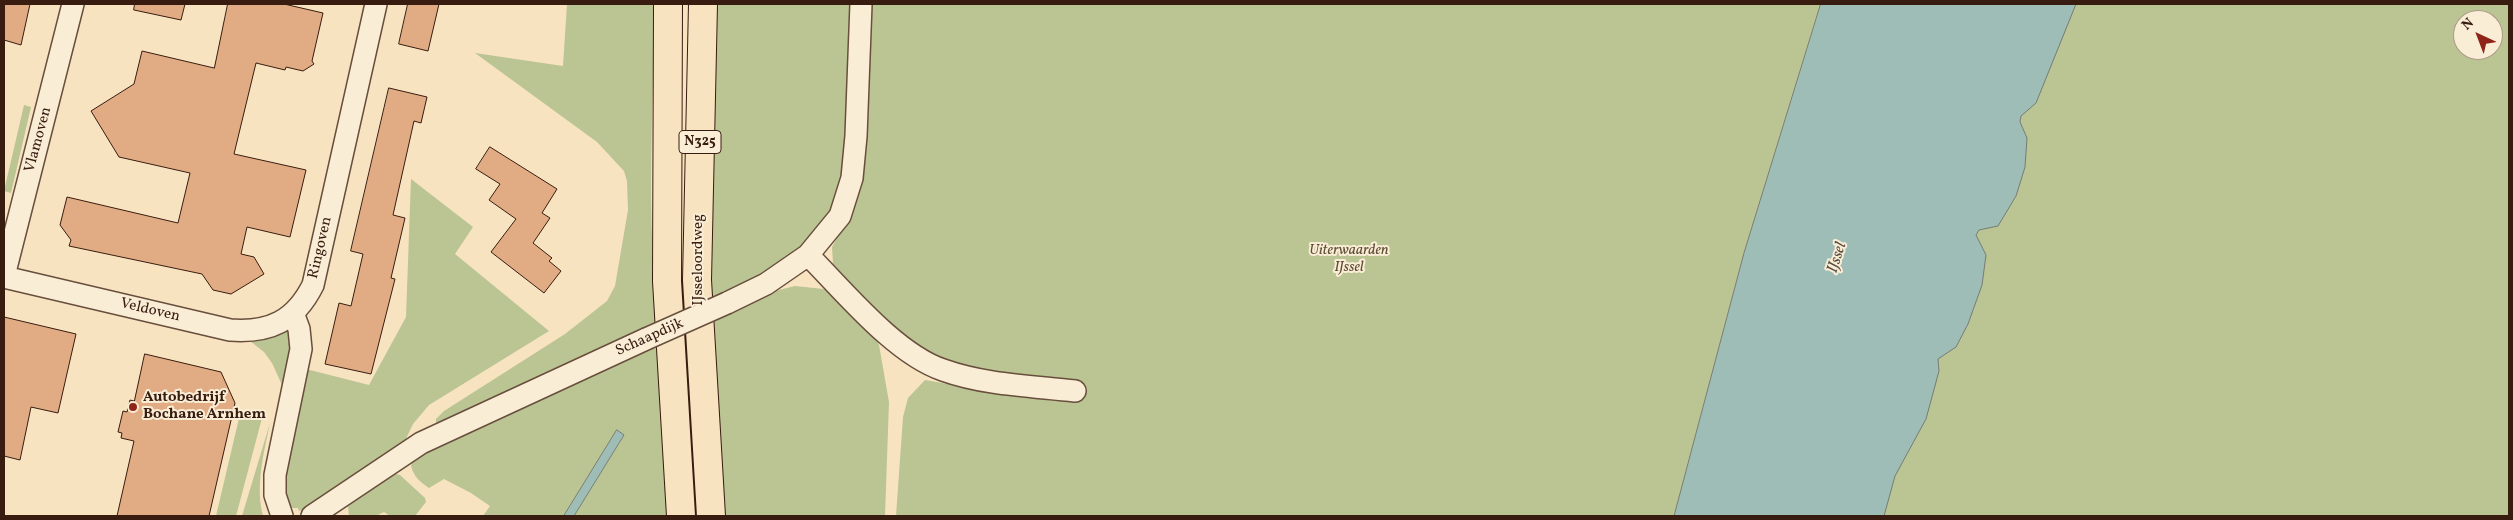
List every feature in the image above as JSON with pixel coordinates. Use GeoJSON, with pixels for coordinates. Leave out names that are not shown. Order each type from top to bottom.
{"type":"FeatureCollection","features":[{"type":"Feature","properties":{"kind":"highway","name":"IJsseloordweg"},"geometry":{"type":"LineString","coordinates":[[668,4],[667,281],[681,516]]}},
{"type":"Feature","properties":{"kind":"highway","name":"IJsseloordweg"},"geometry":{"type":"LineString","coordinates":[[703,4],[697,280],[711,516]]}},
{"type":"Feature","properties":{"kind":"street","name":"Vlamoven"},"geometry":{"type":"LineString","coordinates":[[4,276],[73,4]]}},
{"type":"Feature","properties":{"kind":"street","name":"Ringoven"},"geometry":{"type":"LineString","coordinates":[[293,313],[306,298],[313,284],[376,4]]}},
{"type":"Feature","properties":{"kind":"street","name":"Schaapdijk"},"geometry":{"type":"LineString","coordinates":[[312,516],[421,443],[727,303],[766,284],[808,255],[840,216],[852,178],[856,136],[861,4]]}},
{"type":"Feature","properties":{"kind":"street"},"geometry":{"type":"LineString","coordinates":[[808,255],[907,352],[942,370],[983,381],[1075,391]]}},
{"type":"Feature","properties":{"kind":"street","name":"Veldoven"},"geometry":{"type":"LineString","coordinates":[[4,276],[230,330],[252,332],[284,320],[293,313]]}},
{"type":"Feature","properties":{"kind":"street"},"geometry":{"type":"LineString","coordinates":[[282,516],[275,495],[276,475],[301,349],[299,329],[293,313]]}},
{"type":"Feature","properties":{"kind":"green space"},"geometry":{"type":"Polygon","coordinates":[[[567,4],[654,4],[651,204],[652,244],[659,324],[436,427],[436,419],[444,411],[565,334],[607,301],[615,286],[628,210],[627,181],[624,171],[597,142],[475,53],[563,66],[567,4]]]}},
{"type":"Feature","properties":{"kind":"green space"},"geometry":{"type":"Polygon","coordinates":[[[710,4],[853,4],[848,156],[833,208],[796,256],[751,282],[705,300],[710,4]]]}},
{"type":"Feature","properties":{"kind":"green space","name":"Uiterwaarden IJssel"},"geometry":{"type":"Polygon","coordinates":[[[870,4],[1821,4],[1744,253],[1674,516],[896,516],[903,417],[908,398],[925,380],[948,384],[948,362],[917,347],[885,320],[833,264],[832,247],[848,218],[870,4]]]}},
{"type":"Feature","properties":{"kind":"green space"},"geometry":{"type":"Polygon","coordinates":[[[2051,4],[2509,4],[2509,516],[1878,516],[1929,375],[1962,240],[2051,4]]]}},
{"type":"Feature","properties":{"kind":"green space"},"geometry":{"type":"Polygon","coordinates":[[[24,105],[31,107],[11,193],[4,191],[24,105]]]}},
{"type":"Feature","properties":{"kind":"green space"},"geometry":{"type":"Polygon","coordinates":[[[411,179],[473,227],[455,254],[549,331],[429,405],[413,424],[402,447],[307,508],[299,511],[298,508],[291,508],[286,504],[282,474],[302,368],[369,385],[406,317],[411,179]]]}},
{"type":"Feature","properties":{"kind":"green space"},"geometry":{"type":"Polygon","coordinates":[[[795,286],[833,290],[871,324],[879,345],[889,402],[885,516],[722,516],[712,322],[763,294],[795,286]]]}},
{"type":"Feature","properties":{"kind":"green space"},"geometry":{"type":"Polygon","coordinates":[[[287,329],[295,345],[288,373],[282,385],[272,363],[264,352],[250,341],[287,329]]]}},
{"type":"Feature","properties":{"kind":"green space"},"geometry":{"type":"Polygon","coordinates":[[[659,340],[670,516],[574,516],[624,435],[617,431],[564,516],[483,516],[490,506],[471,493],[444,479],[429,488],[414,473],[411,466],[414,458],[659,340]]]}},
{"type":"Feature","properties":{"kind":"green space"},"geometry":{"type":"Polygon","coordinates":[[[240,414],[262,418],[236,516],[216,516],[240,414]]]}},
{"type":"Feature","properties":{"kind":"green space"},"geometry":{"type":"Polygon","coordinates":[[[270,423],[260,481],[263,516],[242,516],[270,423]]]}},
{"type":"Feature","properties":{"kind":"green space"},"geometry":{"type":"Polygon","coordinates":[[[392,473],[400,475],[425,498],[426,502],[415,516],[390,516],[384,512],[376,516],[349,516],[348,505],[392,473]]]}},
{"type":"Feature","properties":{"kind":"water","name":"IJssel"},"geometry":{"type":"Polygon","coordinates":[[[1821,4],[2076,4],[2036,103],[2021,116],[2020,122],[2027,138],[2025,167],[2016,196],[1998,226],[1979,230],[1976,235],[1986,255],[1982,285],[1968,324],[1956,347],[1938,359],[1939,371],[1926,419],[1895,476],[1884,516],[1674,516],[1744,253],[1821,4]]]}},
{"type":"Feature","properties":{"kind":"water"},"geometry":{"type":"Polygon","coordinates":[[[617,430],[624,435],[574,516],[564,516],[617,430]]]}},
{"type":"Feature","properties":{"kind":"building"},"geometry":{"type":"Polygon","coordinates":[[[4,4],[30,4],[21,45],[4,40],[4,4]]]}},
{"type":"Feature","properties":{"kind":"building"},"geometry":{"type":"Polygon","coordinates":[[[135,4],[185,4],[181,20],[134,10],[135,4]]]}},
{"type":"Feature","properties":{"kind":"building"},"geometry":{"type":"Polygon","coordinates":[[[228,4],[284,4],[323,13],[312,61],[314,64],[303,71],[286,67],[285,70],[256,63],[234,154],[306,170],[290,237],[247,227],[241,254],[254,257],[264,274],[231,294],[213,290],[202,274],[69,246],[71,240],[60,225],[67,197],[178,223],[190,173],[119,157],[91,111],[134,84],[142,51],[214,68],[228,4]]]}},
{"type":"Feature","properties":{"kind":"building"},"geometry":{"type":"Polygon","coordinates":[[[408,4],[439,4],[428,51],[399,44],[408,4]]]}},
{"type":"Feature","properties":{"kind":"building"},"geometry":{"type":"Polygon","coordinates":[[[389,88],[427,97],[421,123],[414,121],[393,215],[405,218],[391,278],[395,279],[371,374],[325,364],[339,303],[351,306],[363,254],[351,251],[389,88]]]}},
{"type":"Feature","properties":{"kind":"building"},"geometry":{"type":"Polygon","coordinates":[[[490,147],[557,189],[542,213],[550,218],[533,243],[552,258],[549,261],[561,271],[544,293],[491,252],[516,219],[489,200],[500,184],[476,169],[490,147]]]}},
{"type":"Feature","properties":{"kind":"building"},"geometry":{"type":"Polygon","coordinates":[[[4,317],[76,334],[58,413],[31,407],[20,460],[4,456],[4,317]]]}},
{"type":"Feature","properties":{"kind":"building"},"geometry":{"type":"Polygon","coordinates":[[[145,354],[221,372],[235,403],[209,516],[117,516],[134,441],[121,438],[122,433],[118,432],[123,411],[127,412],[130,400],[134,401],[145,354]]]}},
{"type":"Feature","properties":{"kind":"place","name":"Autobedrijf Bochane Arnhem"},"geometry":{"type":"Point","coordinates":[133,407]}}]}
